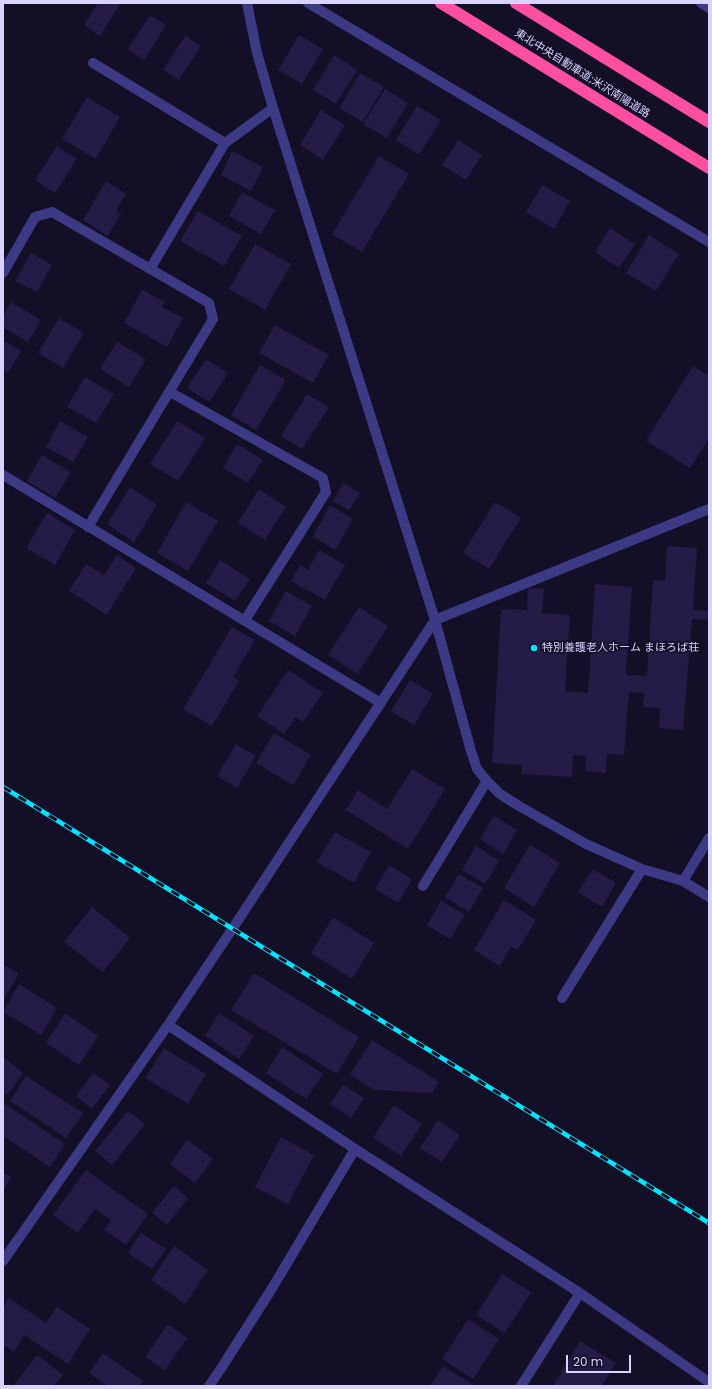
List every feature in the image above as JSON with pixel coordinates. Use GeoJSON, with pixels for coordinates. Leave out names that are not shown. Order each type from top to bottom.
{"type":"FeatureCollection","features":[{"type":"Feature","properties":{"kind":"highway","name":"東北中央自動車道;米沢南陽道路"},"geometry":{"type":"LineString","coordinates":[[441,3],[709,168]]}},
{"type":"Feature","properties":{"kind":"highway"},"geometry":{"type":"LineString","coordinates":[[516,3],[709,122]]}},
{"type":"Feature","properties":{"kind":"street"},"geometry":{"type":"LineString","coordinates":[[247,3],[257,53],[273,108],[435,620],[477,769],[500,794],[586,844],[642,869],[683,881],[709,897]]}},
{"type":"Feature","properties":{"kind":"street"},"geometry":{"type":"LineString","coordinates":[[308,3],[709,242]]}},
{"type":"Feature","properties":{"kind":"street"},"geometry":{"type":"LineString","coordinates":[[702,3],[709,8]]}},
{"type":"Feature","properties":{"kind":"street"},"geometry":{"type":"LineString","coordinates":[[93,63],[225,143]]}},
{"type":"Feature","properties":{"kind":"street"},"geometry":{"type":"LineString","coordinates":[[150,269],[225,143],[273,108]]}},
{"type":"Feature","properties":{"kind":"street"},"geometry":{"type":"LineString","coordinates":[[3,273],[35,217],[52,212],[209,303],[213,319],[88,527]]}},
{"type":"Feature","properties":{"kind":"street"},"geometry":{"type":"LineString","coordinates":[[170,392],[323,478],[326,492],[245,620]]}},
{"type":"Feature","properties":{"kind":"street"},"geometry":{"type":"LineString","coordinates":[[3,475],[381,703]]}},
{"type":"Feature","properties":{"kind":"street"},"geometry":{"type":"LineString","coordinates":[[3,1261],[234,928],[435,620],[709,509]]}},
{"type":"Feature","properties":{"kind":"street"},"geometry":{"type":"LineString","coordinates":[[423,886],[487,781]]}},
{"type":"Feature","properties":{"kind":"street"},"geometry":{"type":"LineString","coordinates":[[683,881],[709,838]]}},
{"type":"Feature","properties":{"kind":"street"},"geometry":{"type":"LineString","coordinates":[[562,998],[642,869]]}},
{"type":"Feature","properties":{"kind":"street"},"geometry":{"type":"LineString","coordinates":[[168,1025],[355,1149],[580,1293],[703,1382]]}},
{"type":"Feature","properties":{"kind":"street"},"geometry":{"type":"LineString","coordinates":[[209,1386],[271,1290],[355,1149]]}},
{"type":"Feature","properties":{"kind":"street"},"geometry":{"type":"LineString","coordinates":[[521,1386],[580,1293]]}},
{"type":"Feature","properties":{"kind":"building"},"geometry":{"type":"Polygon","coordinates":[[[98,3],[121,3],[100,36],[84,25],[98,3]]]}},
{"type":"Feature","properties":{"kind":"building"},"geometry":{"type":"Polygon","coordinates":[[[150,15],[166,25],[144,60],[128,49],[150,15]]]}},
{"type":"Feature","properties":{"kind":"building"},"geometry":{"type":"Polygon","coordinates":[[[299,35],[323,49],[302,84],[278,70],[299,35]]]}},
{"type":"Feature","properties":{"kind":"building"},"geometry":{"type":"Polygon","coordinates":[[[185,36],[201,46],[179,80],[163,70],[185,36]]]}},
{"type":"Feature","properties":{"kind":"building"},"geometry":{"type":"Polygon","coordinates":[[[334,55],[357,70],[336,104],[313,90],[334,55]]]}},
{"type":"Feature","properties":{"kind":"building"},"geometry":{"type":"Polygon","coordinates":[[[360,73],[384,87],[363,122],[339,108],[360,73]]]}},
{"type":"Feature","properties":{"kind":"building"},"geometry":{"type":"Polygon","coordinates":[[[385,89],[408,103],[387,138],[363,124],[385,89]]]}},
{"type":"Feature","properties":{"kind":"building"},"geometry":{"type":"Polygon","coordinates":[[[87,97],[120,117],[96,159],[62,139],[87,97]]]}},
{"type":"Feature","properties":{"kind":"building"},"geometry":{"type":"Polygon","coordinates":[[[417,106],[441,120],[419,155],[396,140],[417,106]]]}},
{"type":"Feature","properties":{"kind":"building"},"geometry":{"type":"Polygon","coordinates":[[[321,110],[345,125],[323,160],[300,145],[321,110]]]}},
{"type":"Feature","properties":{"kind":"building"},"geometry":{"type":"Polygon","coordinates":[[[458,140],[482,155],[466,180],[442,165],[458,140]]]}},
{"type":"Feature","properties":{"kind":"building"},"geometry":{"type":"Polygon","coordinates":[[[57,146],[77,159],[55,193],[35,180],[57,146]]]}},
{"type":"Feature","properties":{"kind":"building"},"geometry":{"type":"Polygon","coordinates":[[[232,151],[263,167],[251,191],[221,175],[232,151]]]}},
{"type":"Feature","properties":{"kind":"building"},"geometry":{"type":"Polygon","coordinates":[[[379,156],[409,174],[362,252],[332,234],[379,156]]]}},
{"type":"Feature","properties":{"kind":"building"},"geometry":{"type":"Polygon","coordinates":[[[106,181],[126,194],[116,210],[121,213],[108,236],[83,220],[106,181]]]}},
{"type":"Feature","properties":{"kind":"building"},"geometry":{"type":"Polygon","coordinates":[[[542,185],[570,201],[554,229],[526,212],[542,185]]]}},
{"type":"Feature","properties":{"kind":"building"},"geometry":{"type":"Polygon","coordinates":[[[242,192],[275,210],[261,234],[229,216],[242,192]]]}},
{"type":"Feature","properties":{"kind":"building"},"geometry":{"type":"Polygon","coordinates":[[[198,211],[242,236],[224,266],[180,241],[198,211]]]}},
{"type":"Feature","properties":{"kind":"building"},"geometry":{"type":"Polygon","coordinates":[[[610,228],[635,244],[619,268],[595,252],[610,228]]]}},
{"type":"Feature","properties":{"kind":"building"},"geometry":{"type":"Polygon","coordinates":[[[649,235],[679,254],[656,291],[626,273],[649,235]]]}},
{"type":"Feature","properties":{"kind":"building"},"geometry":{"type":"Polygon","coordinates":[[[255,244],[291,264],[265,310],[229,289],[255,244]]]}},
{"type":"Feature","properties":{"kind":"building"},"geometry":{"type":"Polygon","coordinates":[[[31,253],[52,265],[37,292],[15,281],[31,253]]]}},
{"type":"Feature","properties":{"kind":"building"},"geometry":{"type":"Polygon","coordinates":[[[142,290],[165,302],[162,307],[183,318],[167,347],[124,323],[142,290]]]}},
{"type":"Feature","properties":{"kind":"building"},"geometry":{"type":"Polygon","coordinates":[[[11,302],[41,320],[28,342],[3,327],[3,316],[11,302]]]}},
{"type":"Feature","properties":{"kind":"building"},"geometry":{"type":"Polygon","coordinates":[[[59,318],[84,333],[63,368],[38,353],[59,318]]]}},
{"type":"Feature","properties":{"kind":"building"},"geometry":{"type":"Polygon","coordinates":[[[275,325],[329,355],[313,383],[259,353],[275,325]]]}},
{"type":"Feature","properties":{"kind":"building"},"geometry":{"type":"Polygon","coordinates":[[[3,340],[21,351],[8,373],[3,369],[3,340]]]}},
{"type":"Feature","properties":{"kind":"building"},"geometry":{"type":"Polygon","coordinates":[[[117,342],[146,359],[129,387],[100,369],[117,342]]]}},
{"type":"Feature","properties":{"kind":"building"},"geometry":{"type":"Polygon","coordinates":[[[206,359],[228,373],[209,402],[187,388],[206,359]]]}},
{"type":"Feature","properties":{"kind":"building"},"geometry":{"type":"Polygon","coordinates":[[[260,365],[286,380],[256,430],[231,415],[260,365]]]}},
{"type":"Feature","properties":{"kind":"building"},"geometry":{"type":"Polygon","coordinates":[[[693,366],[709,376],[709,439],[690,468],[646,441],[693,366]]]}},
{"type":"Feature","properties":{"kind":"building"},"geometry":{"type":"Polygon","coordinates":[[[85,377],[114,394],[96,423],[67,407],[85,377]]]}},
{"type":"Feature","properties":{"kind":"building"},"geometry":{"type":"Polygon","coordinates":[[[307,394],[329,407],[302,449],[281,436],[307,394]]]}},
{"type":"Feature","properties":{"kind":"building"},"geometry":{"type":"Polygon","coordinates":[[[60,421],[88,437],[73,462],[46,447],[60,421]]]}},
{"type":"Feature","properties":{"kind":"building"},"geometry":{"type":"Polygon","coordinates":[[[177,421],[205,438],[178,481],[150,464],[177,421]]]}},
{"type":"Feature","properties":{"kind":"building"},"geometry":{"type":"Polygon","coordinates":[[[237,444],[263,460],[248,483],[223,468],[237,444]]]}},
{"type":"Feature","properties":{"kind":"building"},"geometry":{"type":"Polygon","coordinates":[[[42,455],[71,472],[55,498],[27,481],[42,455]]]}},
{"type":"Feature","properties":{"kind":"building"},"geometry":{"type":"Polygon","coordinates":[[[343,483],[360,493],[349,510],[333,501],[343,483]]]}},
{"type":"Feature","properties":{"kind":"building"},"geometry":{"type":"Polygon","coordinates":[[[130,487],[157,505],[134,542],[107,524],[130,487]]]}},
{"type":"Feature","properties":{"kind":"building"},"geometry":{"type":"Polygon","coordinates":[[[259,489],[286,507],[265,540],[238,523],[259,489]]]}},
{"type":"Feature","properties":{"kind":"building"},"geometry":{"type":"Polygon","coordinates":[[[186,502],[218,521],[188,571],[157,553],[186,502]]]}},
{"type":"Feature","properties":{"kind":"building"},"geometry":{"type":"Polygon","coordinates":[[[495,502],[521,518],[489,569],[463,553],[495,502]]]}},
{"type":"Feature","properties":{"kind":"building"},"geometry":{"type":"Polygon","coordinates":[[[330,505],[353,519],[335,550],[313,536],[330,505]]]}},
{"type":"Feature","properties":{"kind":"building"},"geometry":{"type":"Polygon","coordinates":[[[47,513],[75,530],[55,565],[26,548],[47,513]]]}},
{"type":"Feature","properties":{"kind":"building","name":"特別養護老人ホーム まほろば荘"},"geometry":{"type":"Polygon","coordinates":[[[667,546],[697,548],[693,610],[709,611],[709,620],[692,619],[683,730],[659,728],[660,708],[643,707],[644,693],[629,692],[624,755],[607,754],[606,773],[585,771],[586,756],[573,755],[572,777],[521,774],[522,765],[492,763],[501,609],[527,610],[528,588],[544,589],[542,613],[570,615],[565,691],[588,693],[595,584],[632,587],[626,675],[647,676],[653,580],[665,581],[667,546]]]}},
{"type":"Feature","properties":{"kind":"building"},"geometry":{"type":"Polygon","coordinates":[[[319,550],[345,565],[325,600],[291,581],[300,565],[308,570],[319,550]]]}},
{"type":"Feature","properties":{"kind":"building"},"geometry":{"type":"Polygon","coordinates":[[[117,555],[136,568],[107,615],[69,591],[86,564],[104,575],[117,555]]]}},
{"type":"Feature","properties":{"kind":"building"},"geometry":{"type":"Polygon","coordinates":[[[220,560],[250,579],[235,601],[206,583],[220,560]]]}},
{"type":"Feature","properties":{"kind":"building"},"geometry":{"type":"Polygon","coordinates":[[[286,591],[312,606],[295,636],[269,621],[286,591]]]}},
{"type":"Feature","properties":{"kind":"building"},"geometry":{"type":"Polygon","coordinates":[[[359,607],[388,626],[358,674],[328,655],[359,607]]]}},
{"type":"Feature","properties":{"kind":"building"},"geometry":{"type":"Polygon","coordinates":[[[232,627],[255,640],[233,677],[239,681],[212,726],[183,709],[232,627]]]}},
{"type":"Feature","properties":{"kind":"building"},"geometry":{"type":"Polygon","coordinates":[[[288,670],[323,693],[303,722],[296,717],[284,734],[257,716],[288,670]]]}},
{"type":"Feature","properties":{"kind":"building"},"geometry":{"type":"Polygon","coordinates":[[[410,680],[433,694],[414,725],[391,711],[410,680]]]}},
{"type":"Feature","properties":{"kind":"building"},"geometry":{"type":"Polygon","coordinates":[[[274,733],[311,755],[293,785],[256,763],[274,733]]]}},
{"type":"Feature","properties":{"kind":"building"},"geometry":{"type":"Polygon","coordinates":[[[236,744],[256,756],[237,788],[217,776],[236,744]]]}},
{"type":"Feature","properties":{"kind":"building"},"geometry":{"type":"Polygon","coordinates":[[[412,769],[445,789],[408,849],[346,810],[358,790],[387,809],[412,769]]]}},
{"type":"Feature","properties":{"kind":"building"},"geometry":{"type":"Polygon","coordinates":[[[494,816],[517,830],[503,854],[480,839],[494,816]]]}},
{"type":"Feature","properties":{"kind":"building"},"geometry":{"type":"Polygon","coordinates":[[[335,832],[371,852],[354,883],[317,862],[335,832]]]}},
{"type":"Feature","properties":{"kind":"building"},"geometry":{"type":"Polygon","coordinates":[[[530,845],[560,863],[534,907],[504,888],[530,845]]]}},
{"type":"Feature","properties":{"kind":"building"},"geometry":{"type":"Polygon","coordinates":[[[476,846],[499,861],[485,884],[462,870],[476,846]]]}},
{"type":"Feature","properties":{"kind":"building"},"geometry":{"type":"Polygon","coordinates":[[[389,865],[412,879],[398,903],[375,889],[389,865]]]}},
{"type":"Feature","properties":{"kind":"building"},"geometry":{"type":"Polygon","coordinates":[[[593,869],[616,883],[602,907],[578,892],[593,869]]]}},
{"type":"Feature","properties":{"kind":"building"},"geometry":{"type":"Polygon","coordinates":[[[459,874],[483,888],[469,912],[445,897],[459,874]]]}},
{"type":"Feature","properties":{"kind":"building"},"geometry":{"type":"Polygon","coordinates":[[[504,900],[536,920],[518,950],[511,947],[500,966],[474,950],[504,900]]]}},
{"type":"Feature","properties":{"kind":"building"},"geometry":{"type":"Polygon","coordinates":[[[441,901],[465,915],[450,939],[427,925],[441,901]]]}},
{"type":"Feature","properties":{"kind":"building"},"geometry":{"type":"Polygon","coordinates":[[[92,907],[130,938],[103,972],[64,942],[92,907]]]}},
{"type":"Feature","properties":{"kind":"building"},"geometry":{"type":"Polygon","coordinates":[[[333,917],[374,943],[352,979],[311,953],[333,917]]]}},
{"type":"Feature","properties":{"kind":"building"},"geometry":{"type":"Polygon","coordinates":[[[3,964],[19,974],[3,1000],[3,964]]]}},
{"type":"Feature","properties":{"kind":"building"},"geometry":{"type":"Polygon","coordinates":[[[254,973],[359,1037],[337,1074],[231,1010],[254,973]]]}},
{"type":"Feature","properties":{"kind":"building"},"geometry":{"type":"Polygon","coordinates":[[[19,984],[57,1008],[41,1035],[3,1012],[19,984]]]}},
{"type":"Feature","properties":{"kind":"building"},"geometry":{"type":"Polygon","coordinates":[[[65,1013],[98,1036],[79,1065],[46,1043],[65,1013]]]}},
{"type":"Feature","properties":{"kind":"building"},"geometry":{"type":"Polygon","coordinates":[[[219,1013],[254,1036],[239,1059],[205,1036],[219,1013]]]}},
{"type":"Feature","properties":{"kind":"building"},"geometry":{"type":"Polygon","coordinates":[[[372,1040],[439,1082],[432,1093],[374,1090],[350,1075],[372,1040]]]}},
{"type":"Feature","properties":{"kind":"building"},"geometry":{"type":"Polygon","coordinates":[[[282,1047],[323,1074],[306,1099],[266,1073],[282,1047]]]}},
{"type":"Feature","properties":{"kind":"building"},"geometry":{"type":"Polygon","coordinates":[[[164,1048],[206,1074],[188,1104],[145,1078],[164,1048]]]}},
{"type":"Feature","properties":{"kind":"building"},"geometry":{"type":"Polygon","coordinates":[[[3,1057],[23,1073],[7,1095],[3,1091],[3,1057]]]}},
{"type":"Feature","properties":{"kind":"building"},"geometry":{"type":"Polygon","coordinates":[[[93,1073],[110,1085],[92,1109],[76,1096],[93,1073]]]}},
{"type":"Feature","properties":{"kind":"building"},"geometry":{"type":"Polygon","coordinates":[[[26,1076],[83,1113],[66,1138],[10,1101],[26,1076]]]}},
{"type":"Feature","properties":{"kind":"building"},"geometry":{"type":"Polygon","coordinates":[[[343,1085],[364,1098],[351,1118],[330,1104],[343,1085]]]}},
{"type":"Feature","properties":{"kind":"building"},"geometry":{"type":"Polygon","coordinates":[[[4,1103],[65,1144],[50,1167],[3,1136],[4,1103]]]}},
{"type":"Feature","properties":{"kind":"building"},"geometry":{"type":"Polygon","coordinates":[[[394,1105],[422,1124],[401,1156],[373,1138],[394,1105]]]}},
{"type":"Feature","properties":{"kind":"building"},"geometry":{"type":"Polygon","coordinates":[[[128,1111],[145,1124],[112,1165],[95,1151],[128,1111]]]}},
{"type":"Feature","properties":{"kind":"building"},"geometry":{"type":"Polygon","coordinates":[[[438,1120],[460,1135],[442,1162],[420,1148],[438,1120]]]}},
{"type":"Feature","properties":{"kind":"building"},"geometry":{"type":"Polygon","coordinates":[[[281,1137],[314,1155],[288,1204],[255,1187],[281,1137]]]}},
{"type":"Feature","properties":{"kind":"building"},"geometry":{"type":"Polygon","coordinates":[[[187,1140],[213,1159],[195,1183],[170,1164],[187,1140]]]}},
{"type":"Feature","properties":{"kind":"building"},"geometry":{"type":"Polygon","coordinates":[[[86,1170],[148,1214],[126,1245],[104,1230],[111,1220],[95,1209],[78,1233],[53,1215],[86,1170]]]}},
{"type":"Feature","properties":{"kind":"building"},"geometry":{"type":"Polygon","coordinates":[[[3,1173],[11,1177],[3,1191],[3,1173]]]}},
{"type":"Feature","properties":{"kind":"building"},"geometry":{"type":"Polygon","coordinates":[[[174,1186],[188,1198],[167,1225],[152,1213],[174,1186]]]}},
{"type":"Feature","properties":{"kind":"building"},"geometry":{"type":"Polygon","coordinates":[[[141,1233],[166,1249],[152,1269],[128,1253],[141,1233]]]}},
{"type":"Feature","properties":{"kind":"building"},"geometry":{"type":"Polygon","coordinates":[[[174,1246],[208,1270],[185,1304],[151,1280],[174,1246]]]}},
{"type":"Feature","properties":{"kind":"building"},"geometry":{"type":"Polygon","coordinates":[[[502,1274],[531,1292],[505,1333],[476,1315],[502,1274]]]}},
{"type":"Feature","properties":{"kind":"building"},"geometry":{"type":"Polygon","coordinates":[[[9,1298],[46,1323],[57,1307],[90,1329],[68,1364],[24,1335],[14,1352],[3,1345],[3,1308],[9,1298]]]}},
{"type":"Feature","properties":{"kind":"building"},"geometry":{"type":"Polygon","coordinates":[[[468,1319],[499,1339],[473,1379],[442,1359],[468,1319]]]}},
{"type":"Feature","properties":{"kind":"building"},"geometry":{"type":"Polygon","coordinates":[[[168,1324],[187,1338],[165,1370],[145,1357],[168,1324]]]}},
{"type":"Feature","properties":{"kind":"building"},"geometry":{"type":"Polygon","coordinates":[[[580,1341],[616,1363],[601,1386],[553,1386],[580,1341]]]}},
{"type":"Feature","properties":{"kind":"building"},"geometry":{"type":"Polygon","coordinates":[[[103,1353],[143,1381],[140,1386],[107,1386],[89,1373],[103,1353]]]}},
{"type":"Feature","properties":{"kind":"building"},"geometry":{"type":"Polygon","coordinates":[[[37,1355],[63,1375],[54,1386],[13,1386],[37,1355]]]}},
{"type":"Feature","properties":{"kind":"building"},"geometry":{"type":"Polygon","coordinates":[[[443,1366],[472,1384],[471,1386],[430,1386],[443,1366]]]}},
{"type":"Feature","properties":{"kind":"railway"},"geometry":{"type":"LineString","coordinates":[[3,787],[709,1223]]}},
{"type":"Feature","properties":{"kind":"place","name":"特別養護老人ホーム まほろば荘"},"geometry":{"type":"Point","coordinates":[534,648]}}]}
